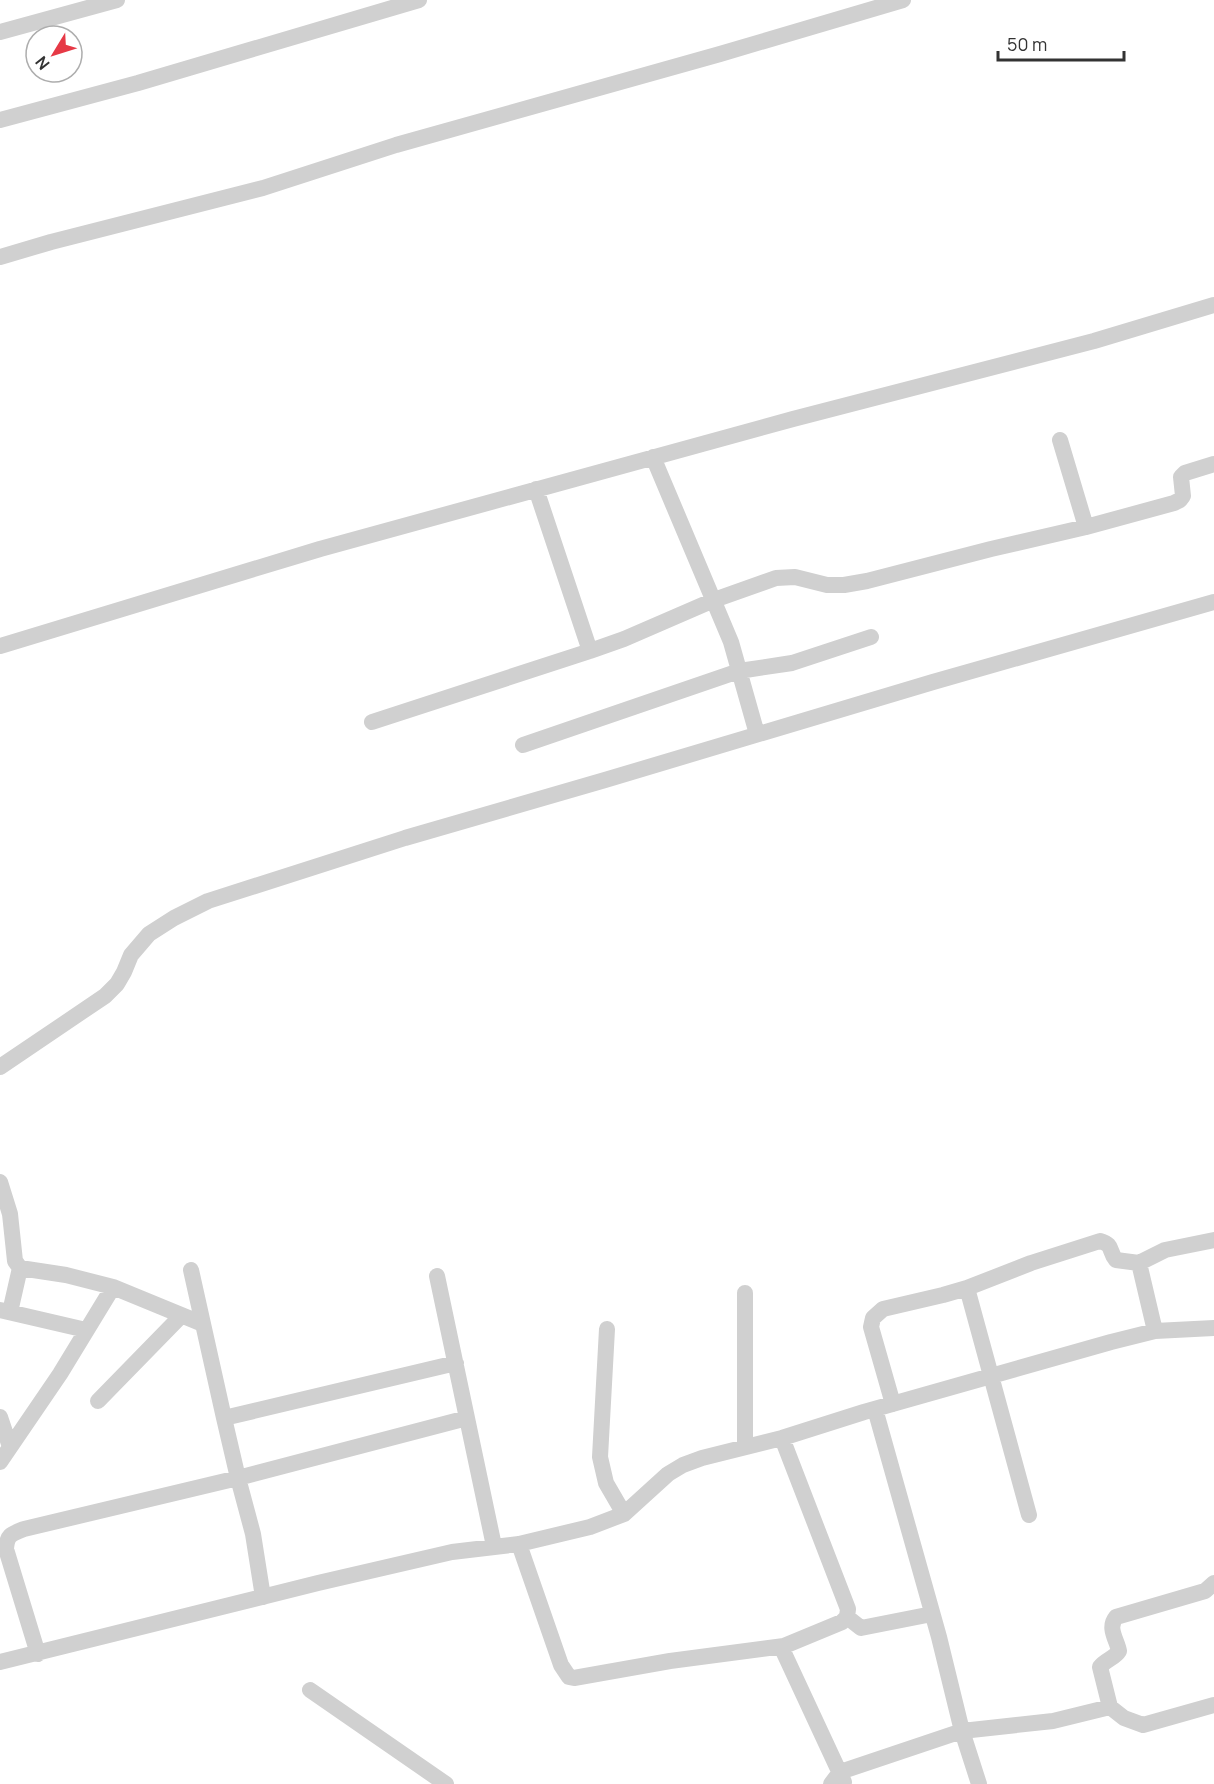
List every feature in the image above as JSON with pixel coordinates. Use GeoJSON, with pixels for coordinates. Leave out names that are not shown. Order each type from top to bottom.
{"type":"FeatureCollection","features":[{"type":"Feature","properties":{"kind":"street"},"geometry":{"type":"LineString","coordinates":[[0,32],[117,0]]}},
{"type":"Feature","properties":{"kind":"street"},"geometry":{"type":"LineString","coordinates":[[0,120],[138,83],[419,0]]}},
{"type":"Feature","properties":{"kind":"street"},"geometry":{"type":"LineString","coordinates":[[0,257],[262,188],[396,145],[903,0]]}},
{"type":"Feature","properties":{"kind":"street"},"geometry":{"type":"LineString","coordinates":[[0,646],[320,549],[916,386],[1094,341],[1214,305]]}},
{"type":"Feature","properties":{"kind":"street"},"geometry":{"type":"LineString","coordinates":[[1060,440],[1086,527]]}},
{"type":"Feature","properties":{"kind":"street"},"geometry":{"type":"LineString","coordinates":[[653,457],[731,642],[756,734]]}},
{"type":"Feature","properties":{"kind":"street"},"geometry":{"type":"LineString","coordinates":[[372,722],[624,639],[714,600],[776,579],[795,577],[827,585],[867,581],[1086,527],[1180,500],[1183,490],[1181,477],[1185,473],[1214,464]]}},
{"type":"Feature","properties":{"kind":"street"},"geometry":{"type":"LineString","coordinates":[[536,489],[590,651]]}},
{"type":"Feature","properties":{"kind":"street"},"geometry":{"type":"LineString","coordinates":[[0,1067],[105,996],[117,984],[131,955],[149,934],[208,901],[405,838],[1214,602]]}},
{"type":"Feature","properties":{"kind":"street"},"geometry":{"type":"LineString","coordinates":[[523,744],[739,671],[792,663],[871,637]]}},
{"type":"Feature","properties":{"kind":"street"},"geometry":{"type":"LineString","coordinates":[[0,1182],[10,1214],[15,1261],[20,1268],[66,1275],[112,1287],[203,1324]]}},
{"type":"Feature","properties":{"kind":"street"},"geometry":{"type":"LineString","coordinates":[[892,1404],[871,1327],[873,1318],[883,1309],[967,1288],[1031,1263],[1100,1241],[1110,1246],[1116,1260],[1138,1263],[1165,1250],[1214,1240]]}},
{"type":"Feature","properties":{"kind":"street"},"geometry":{"type":"LineString","coordinates":[[1138,1263],[1155,1331]]}},
{"type":"Feature","properties":{"kind":"street"},"geometry":{"type":"LineString","coordinates":[[20,1268],[5,1311],[86,1330]]}},
{"type":"Feature","properties":{"kind":"street"},"geometry":{"type":"LineString","coordinates":[[191,1270],[253,1534],[263,1597]]}},
{"type":"Feature","properties":{"kind":"street"},"geometry":{"type":"LineString","coordinates":[[437,1276],[494,1546]]}},
{"type":"Feature","properties":{"kind":"street"},"geometry":{"type":"LineString","coordinates":[[0,1462],[60,1374],[112,1287]]}},
{"type":"Feature","properties":{"kind":"street"},"geometry":{"type":"LineString","coordinates":[[967,1288],[1029,1515]]}},
{"type":"Feature","properties":{"kind":"street"},"geometry":{"type":"LineString","coordinates":[[745,1293],[745,1448]]}},
{"type":"Feature","properties":{"kind":"street"},"geometry":{"type":"LineString","coordinates":[[98,1401],[181,1316]]}},
{"type":"Feature","properties":{"kind":"street"},"geometry":{"type":"LineString","coordinates":[[0,1662],[452,1552],[519,1544],[590,1527],[624,1514],[668,1474],[702,1458],[782,1438],[892,1404],[1111,1342],[1155,1331],[1214,1328]]}},
{"type":"Feature","properties":{"kind":"street"},"geometry":{"type":"LineString","coordinates":[[607,1329],[600,1457],[606,1483],[624,1514]]}},
{"type":"Feature","properties":{"kind":"street"},"geometry":{"type":"LineString","coordinates":[[224,1418],[456,1363]]}},
{"type":"Feature","properties":{"kind":"street"},"geometry":{"type":"LineString","coordinates":[[875,1409],[962,1731],[979,1784]]}},
{"type":"Feature","properties":{"kind":"street"},"geometry":{"type":"LineString","coordinates":[[0,1418],[10,1447]]}},
{"type":"Feature","properties":{"kind":"street"},"geometry":{"type":"LineString","coordinates":[[38,1654],[6,1549],[7,1540],[13,1533],[238,1478],[467,1418]]}},
{"type":"Feature","properties":{"kind":"street"},"geometry":{"type":"LineString","coordinates":[[519,1544],[561,1665],[569,1677],[784,1646],[842,1623],[847,1617],[848,1608],[782,1438]]}},
{"type":"Feature","properties":{"kind":"street"},"geometry":{"type":"LineString","coordinates":[[1214,1583],[1205,1591],[1116,1617],[1112,1622],[1112,1630],[1119,1651],[1101,1667],[1110,1707],[1124,1719],[1143,1725],[1214,1705]]}},
{"type":"Feature","properties":{"kind":"street"},"geometry":{"type":"LineString","coordinates":[[847,1617],[861,1628],[932,1614]]}},
{"type":"Feature","properties":{"kind":"street"},"geometry":{"type":"LineString","coordinates":[[784,1646],[784,1653],[839,1780],[962,1731],[1053,1721],[1110,1707]]}},
{"type":"Feature","properties":{"kind":"street"},"geometry":{"type":"LineString","coordinates":[[310,1690],[446,1784]]}}]}
